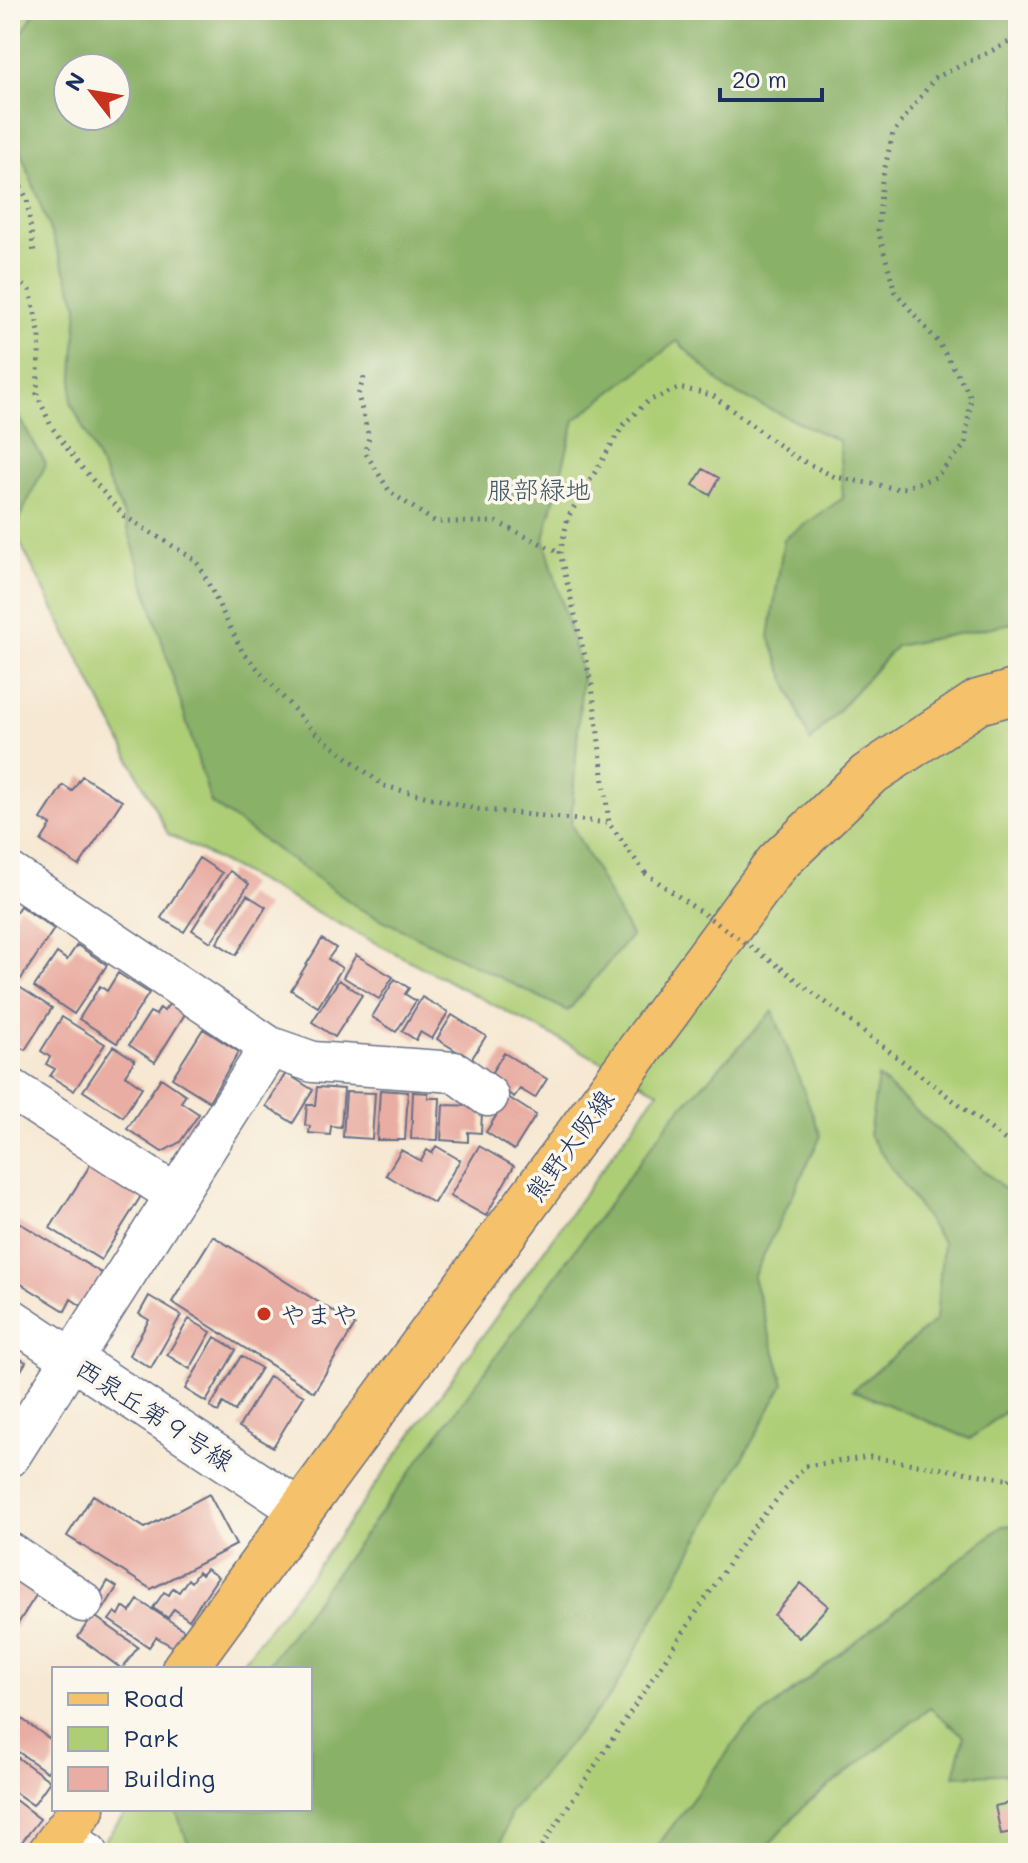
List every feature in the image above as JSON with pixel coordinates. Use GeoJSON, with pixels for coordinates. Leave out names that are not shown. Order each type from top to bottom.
{"type":"FeatureCollection","features":[{"type":"Feature","properties":{"kind":"main road","name":"熊野大阪線"},"geometry":{"type":"LineString","coordinates":[[185,1667],[777,863],[868,775],[978,702],[1018,691]]}},
{"type":"Feature","properties":{"kind":"street"},"geometry":{"type":"LineString","coordinates":[[10,873],[270,1047],[313,1062],[455,1072],[488,1096]]}},
{"type":"Feature","properties":{"kind":"street"},"geometry":{"type":"LineString","coordinates":[[10,1456],[270,1047]]}},
{"type":"Feature","properties":{"kind":"street"},"geometry":{"type":"LineString","coordinates":[[10,1088],[176,1195]]}},
{"type":"Feature","properties":{"kind":"street","name":"西泉丘第９号線"},"geometry":{"type":"LineString","coordinates":[[10,1318],[300,1510]]}},
{"type":"Feature","properties":{"kind":"street"},"geometry":{"type":"LineString","coordinates":[[10,1553],[83,1602]]}},
{"type":"Feature","properties":{"kind":"path"},"geometry":{"type":"LineString","coordinates":[[10,34],[18,10]]}},
{"type":"Feature","properties":{"kind":"path"},"geometry":{"type":"LineString","coordinates":[[1018,38],[935,78],[893,133],[882,180],[878,230],[895,292],[939,343],[971,397],[965,445],[936,477],[900,489],[835,477],[793,456],[712,395],[679,388],[648,401],[624,424],[568,517],[560,553],[592,686],[609,823],[645,873],[781,968],[1018,1150]]}},
{"type":"Feature","properties":{"kind":"path"},"geometry":{"type":"LineString","coordinates":[[10,165],[27,199],[34,254]]}},
{"type":"Feature","properties":{"kind":"path"},"geometry":{"type":"LineString","coordinates":[[10,276],[30,290],[40,336],[37,394],[51,426],[77,462],[124,516],[197,561],[242,651],[313,731],[384,786],[476,809],[609,823]]}},
{"type":"Feature","properties":{"kind":"path"},"geometry":{"type":"LineString","coordinates":[[364,377],[358,395],[369,437],[365,452],[390,492],[435,522],[496,522],[560,553]]}},
{"type":"Feature","properties":{"kind":"path"},"geometry":{"type":"LineString","coordinates":[[537,1853],[751,1530],[805,1466],[871,1457],[1018,1481]]}},
{"type":"Feature","properties":{"kind":"path"},"geometry":{"type":"LineString","coordinates":[[1008,1481],[1018,1473]]}},
{"type":"Feature","properties":{"kind":"green space","name":"服部緑地"},"geometry":{"type":"Polygon","coordinates":[[[18,10],[1018,10],[1018,1853],[94,1853],[127,1811],[312,1811],[312,1667],[239,1667],[316,1568],[658,1091],[168,834],[10,523],[10,66],[18,10]]]}},
{"type":"Feature","properties":{"kind":"green space"},"geometry":{"type":"Polygon","coordinates":[[[36,10],[1018,10],[1018,622],[896,646],[810,742],[769,637],[784,539],[843,498],[839,441],[728,390],[677,341],[575,420],[544,538],[582,675],[571,824],[631,936],[568,1011],[360,909],[211,803],[124,516],[71,402],[78,306],[12,128],[10,53],[36,10]]]}},
{"type":"Feature","properties":{"kind":"green space"},"geometry":{"type":"Polygon","coordinates":[[[10,401],[46,464],[20,517],[10,599],[10,401]]]}},
{"type":"Feature","properties":{"kind":"green space"},"geometry":{"type":"Polygon","coordinates":[[[773,1011],[821,1136],[753,1277],[784,1384],[612,1694],[511,1812],[498,1853],[192,1853],[176,1811],[312,1811],[312,1667],[266,1667],[675,1114],[773,1011]]]}},
{"type":"Feature","properties":{"kind":"green space"},"geometry":{"type":"Polygon","coordinates":[[[878,1077],[1018,1201],[1018,1401],[970,1439],[853,1390],[936,1320],[943,1243],[869,1135],[878,1077]]]}},
{"type":"Feature","properties":{"kind":"green space"},"geometry":{"type":"Polygon","coordinates":[[[1018,1525],[1018,1773],[954,1776],[964,1736],[930,1708],[805,1805],[761,1853],[652,1853],[745,1729],[1002,1526],[1018,1525]]]}},
{"type":"Feature","properties":{"kind":"building"},"geometry":{"type":"Polygon","coordinates":[[[703,469],[719,478],[710,495],[693,485],[703,469]]]}},
{"type":"Feature","properties":{"kind":"building"},"geometry":{"type":"Polygon","coordinates":[[[82,776],[122,801],[79,866],[41,841],[51,825],[41,819],[63,785],[72,791],[82,776]]]}},
{"type":"Feature","properties":{"kind":"building"},"geometry":{"type":"Polygon","coordinates":[[[199,858],[222,873],[184,932],[161,918],[199,858]]]}},
{"type":"Feature","properties":{"kind":"building"},"geometry":{"type":"Polygon","coordinates":[[[230,871],[249,884],[211,942],[192,930],[230,871]]]}},
{"type":"Feature","properties":{"kind":"building"},"geometry":{"type":"Polygon","coordinates":[[[247,895],[266,907],[236,955],[217,943],[247,895]]]}},
{"type":"Feature","properties":{"kind":"building"},"geometry":{"type":"Polygon","coordinates":[[[20,906],[54,929],[21,979],[10,972],[10,921],[20,906]]]}},
{"type":"Feature","properties":{"kind":"building"},"geometry":{"type":"Polygon","coordinates":[[[322,939],[336,948],[328,959],[342,968],[318,1007],[291,990],[322,939]]]}},
{"type":"Feature","properties":{"kind":"building"},"geometry":{"type":"Polygon","coordinates":[[[77,945],[107,965],[74,1014],[34,987],[57,953],[67,960],[77,945]]]}},
{"type":"Feature","properties":{"kind":"building"},"geometry":{"type":"Polygon","coordinates":[[[356,955],[393,977],[379,999],[343,977],[356,955]]]}},
{"type":"Feature","properties":{"kind":"building"},"geometry":{"type":"Polygon","coordinates":[[[118,973],[149,993],[117,1043],[79,1019],[100,986],[107,991],[118,973]]]}},
{"type":"Feature","properties":{"kind":"building"},"geometry":{"type":"Polygon","coordinates":[[[395,979],[409,988],[405,994],[416,1001],[396,1032],[372,1017],[395,979]]]}},
{"type":"Feature","properties":{"kind":"building"},"geometry":{"type":"Polygon","coordinates":[[[339,980],[362,995],[335,1037],[312,1022],[339,980]]]}},
{"type":"Feature","properties":{"kind":"building"},"geometry":{"type":"Polygon","coordinates":[[[13,983],[52,1008],[25,1050],[10,1041],[10,988],[13,983]]]}},
{"type":"Feature","properties":{"kind":"building"},"geometry":{"type":"Polygon","coordinates":[[[422,997],[448,1012],[432,1039],[420,1032],[416,1040],[402,1031],[422,997]]]}},
{"type":"Feature","properties":{"kind":"building"},"geometry":{"type":"Polygon","coordinates":[[[169,1004],[185,1014],[155,1062],[129,1045],[150,1012],[156,1015],[160,1008],[164,1011],[169,1004]]]}},
{"type":"Feature","properties":{"kind":"building"},"geometry":{"type":"Polygon","coordinates":[[[452,1015],[486,1036],[471,1060],[437,1039],[452,1015]]]}},
{"type":"Feature","properties":{"kind":"building"},"geometry":{"type":"Polygon","coordinates":[[[62,1017],[105,1044],[74,1091],[50,1076],[55,1069],[46,1064],[50,1057],[41,1051],[62,1017]]]}},
{"type":"Feature","properties":{"kind":"building"},"geometry":{"type":"Polygon","coordinates":[[[203,1029],[239,1052],[209,1101],[172,1078],[203,1029]]]}},
{"type":"Feature","properties":{"kind":"building"},"geometry":{"type":"Polygon","coordinates":[[[113,1046],[135,1060],[125,1075],[142,1087],[123,1117],[83,1091],[113,1046]]]}},
{"type":"Feature","properties":{"kind":"building"},"geometry":{"type":"Polygon","coordinates":[[[504,1053],[547,1079],[535,1098],[520,1089],[514,1097],[497,1086],[490,1075],[504,1053]]]}},
{"type":"Feature","properties":{"kind":"building"},"geometry":{"type":"Polygon","coordinates":[[[286,1073],[313,1090],[293,1123],[266,1106],[286,1073]]]}},
{"type":"Feature","properties":{"kind":"building"},"geometry":{"type":"Polygon","coordinates":[[[161,1078],[186,1095],[181,1102],[199,1114],[180,1142],[162,1152],[127,1129],[161,1078]]]}},
{"type":"Feature","properties":{"kind":"building"},"geometry":{"type":"Polygon","coordinates":[[[317,1087],[344,1089],[341,1127],[331,1126],[330,1135],[309,1133],[310,1126],[305,1125],[307,1105],[315,1105],[317,1087]]]}},
{"type":"Feature","properties":{"kind":"building"},"geometry":{"type":"Polygon","coordinates":[[[380,1090],[408,1092],[405,1140],[377,1140],[380,1090]]]}},
{"type":"Feature","properties":{"kind":"building"},"geometry":{"type":"Polygon","coordinates":[[[346,1092],[375,1093],[372,1139],[343,1137],[346,1092]]]}},
{"type":"Feature","properties":{"kind":"building"},"geometry":{"type":"Polygon","coordinates":[[[413,1092],[428,1093],[428,1098],[440,1098],[438,1140],[411,1139],[413,1092]]]}},
{"type":"Feature","properties":{"kind":"building"},"geometry":{"type":"Polygon","coordinates":[[[508,1097],[536,1115],[514,1150],[486,1132],[508,1097]]]}},
{"type":"Feature","properties":{"kind":"building"},"geometry":{"type":"Polygon","coordinates":[[[443,1105],[477,1106],[482,1112],[481,1133],[468,1132],[468,1142],[441,1140],[443,1105]]]}},
{"type":"Feature","properties":{"kind":"building"},"geometry":{"type":"Polygon","coordinates":[[[436,1146],[460,1160],[434,1203],[386,1175],[401,1150],[421,1161],[427,1150],[432,1153],[436,1146]]]}},
{"type":"Feature","properties":{"kind":"building"},"geometry":{"type":"Polygon","coordinates":[[[479,1146],[514,1166],[486,1216],[450,1196],[479,1146]]]}},
{"type":"Feature","properties":{"kind":"building"},"geometry":{"type":"Polygon","coordinates":[[[91,1164],[141,1196],[101,1260],[50,1228],[91,1164]]]}},
{"type":"Feature","properties":{"kind":"building"},"geometry":{"type":"Polygon","coordinates":[[[10,1217],[103,1274],[83,1307],[71,1299],[65,1311],[10,1277],[10,1217]]]}},
{"type":"Feature","properties":{"kind":"building","name":"やまや"},"geometry":{"type":"Polygon","coordinates":[[[213,1236],[355,1325],[314,1392],[172,1302],[213,1236]]]}},
{"type":"Feature","properties":{"kind":"building"},"geometry":{"type":"Polygon","coordinates":[[[149,1296],[181,1315],[151,1368],[129,1355],[149,1320],[139,1314],[149,1296]]]}},
{"type":"Feature","properties":{"kind":"building"},"geometry":{"type":"Polygon","coordinates":[[[189,1319],[211,1332],[190,1369],[167,1355],[189,1319]]]}},
{"type":"Feature","properties":{"kind":"building"},"geometry":{"type":"Polygon","coordinates":[[[215,1337],[236,1350],[206,1402],[185,1389],[215,1337]]]}},
{"type":"Feature","properties":{"kind":"building"},"geometry":{"type":"Polygon","coordinates":[[[10,1353],[26,1362],[10,1388],[10,1353]]]}},
{"type":"Feature","properties":{"kind":"building"},"geometry":{"type":"Polygon","coordinates":[[[241,1356],[261,1368],[235,1411],[223,1403],[218,1412],[210,1407],[241,1356]]]}},
{"type":"Feature","properties":{"kind":"building"},"geometry":{"type":"Polygon","coordinates":[[[269,1376],[304,1396],[273,1447],[239,1427],[269,1376]]]}},
{"type":"Feature","properties":{"kind":"building"},"geometry":{"type":"Polygon","coordinates":[[[209,1494],[236,1545],[151,1589],[67,1536],[93,1495],[145,1528],[209,1494]]]}},
{"type":"Feature","properties":{"kind":"building"},"geometry":{"type":"Polygon","coordinates":[[[206,1569],[218,1577],[189,1620],[174,1609],[168,1618],[153,1608],[164,1592],[169,1595],[173,1588],[179,1592],[188,1579],[191,1582],[198,1572],[201,1575],[206,1569]]]}},
{"type":"Feature","properties":{"kind":"building"},"geometry":{"type":"Polygon","coordinates":[[[10,1570],[40,1589],[10,1636],[10,1570]]]}},
{"type":"Feature","properties":{"kind":"building"},"geometry":{"type":"Polygon","coordinates":[[[108,1581],[117,1587],[103,1610],[94,1605],[108,1581]]]}},
{"type":"Feature","properties":{"kind":"building"},"geometry":{"type":"Polygon","coordinates":[[[801,1583],[828,1606],[799,1638],[774,1615],[801,1583]]]}},
{"type":"Feature","properties":{"kind":"building"},"geometry":{"type":"Polygon","coordinates":[[[138,1600],[184,1630],[173,1647],[156,1637],[149,1647],[109,1620],[115,1612],[119,1615],[123,1607],[130,1612],[138,1600]]]}},
{"type":"Feature","properties":{"kind":"building"},"geometry":{"type":"Polygon","coordinates":[[[93,1615],[138,1647],[123,1667],[119,1667],[78,1637],[93,1615]]]}},
{"type":"Feature","properties":{"kind":"building"},"geometry":{"type":"Polygon","coordinates":[[[22,1719],[52,1741],[52,1765],[47,1772],[10,1746],[10,1735],[22,1719]]]}},
{"type":"Feature","properties":{"kind":"building"},"geometry":{"type":"Polygon","coordinates":[[[10,1752],[50,1781],[33,1805],[10,1789],[10,1752]]]}},
{"type":"Feature","properties":{"kind":"building"},"geometry":{"type":"Polygon","coordinates":[[[10,1796],[40,1819],[21,1843],[10,1835],[10,1796]]]}},
{"type":"Feature","properties":{"kind":"building"},"geometry":{"type":"Polygon","coordinates":[[[1018,1801],[1018,1831],[1001,1834],[995,1806],[1018,1801]]]}},
{"type":"Feature","properties":{"kind":"place","name":"やまや"},"geometry":{"type":"Point","coordinates":[264,1314]}}]}
